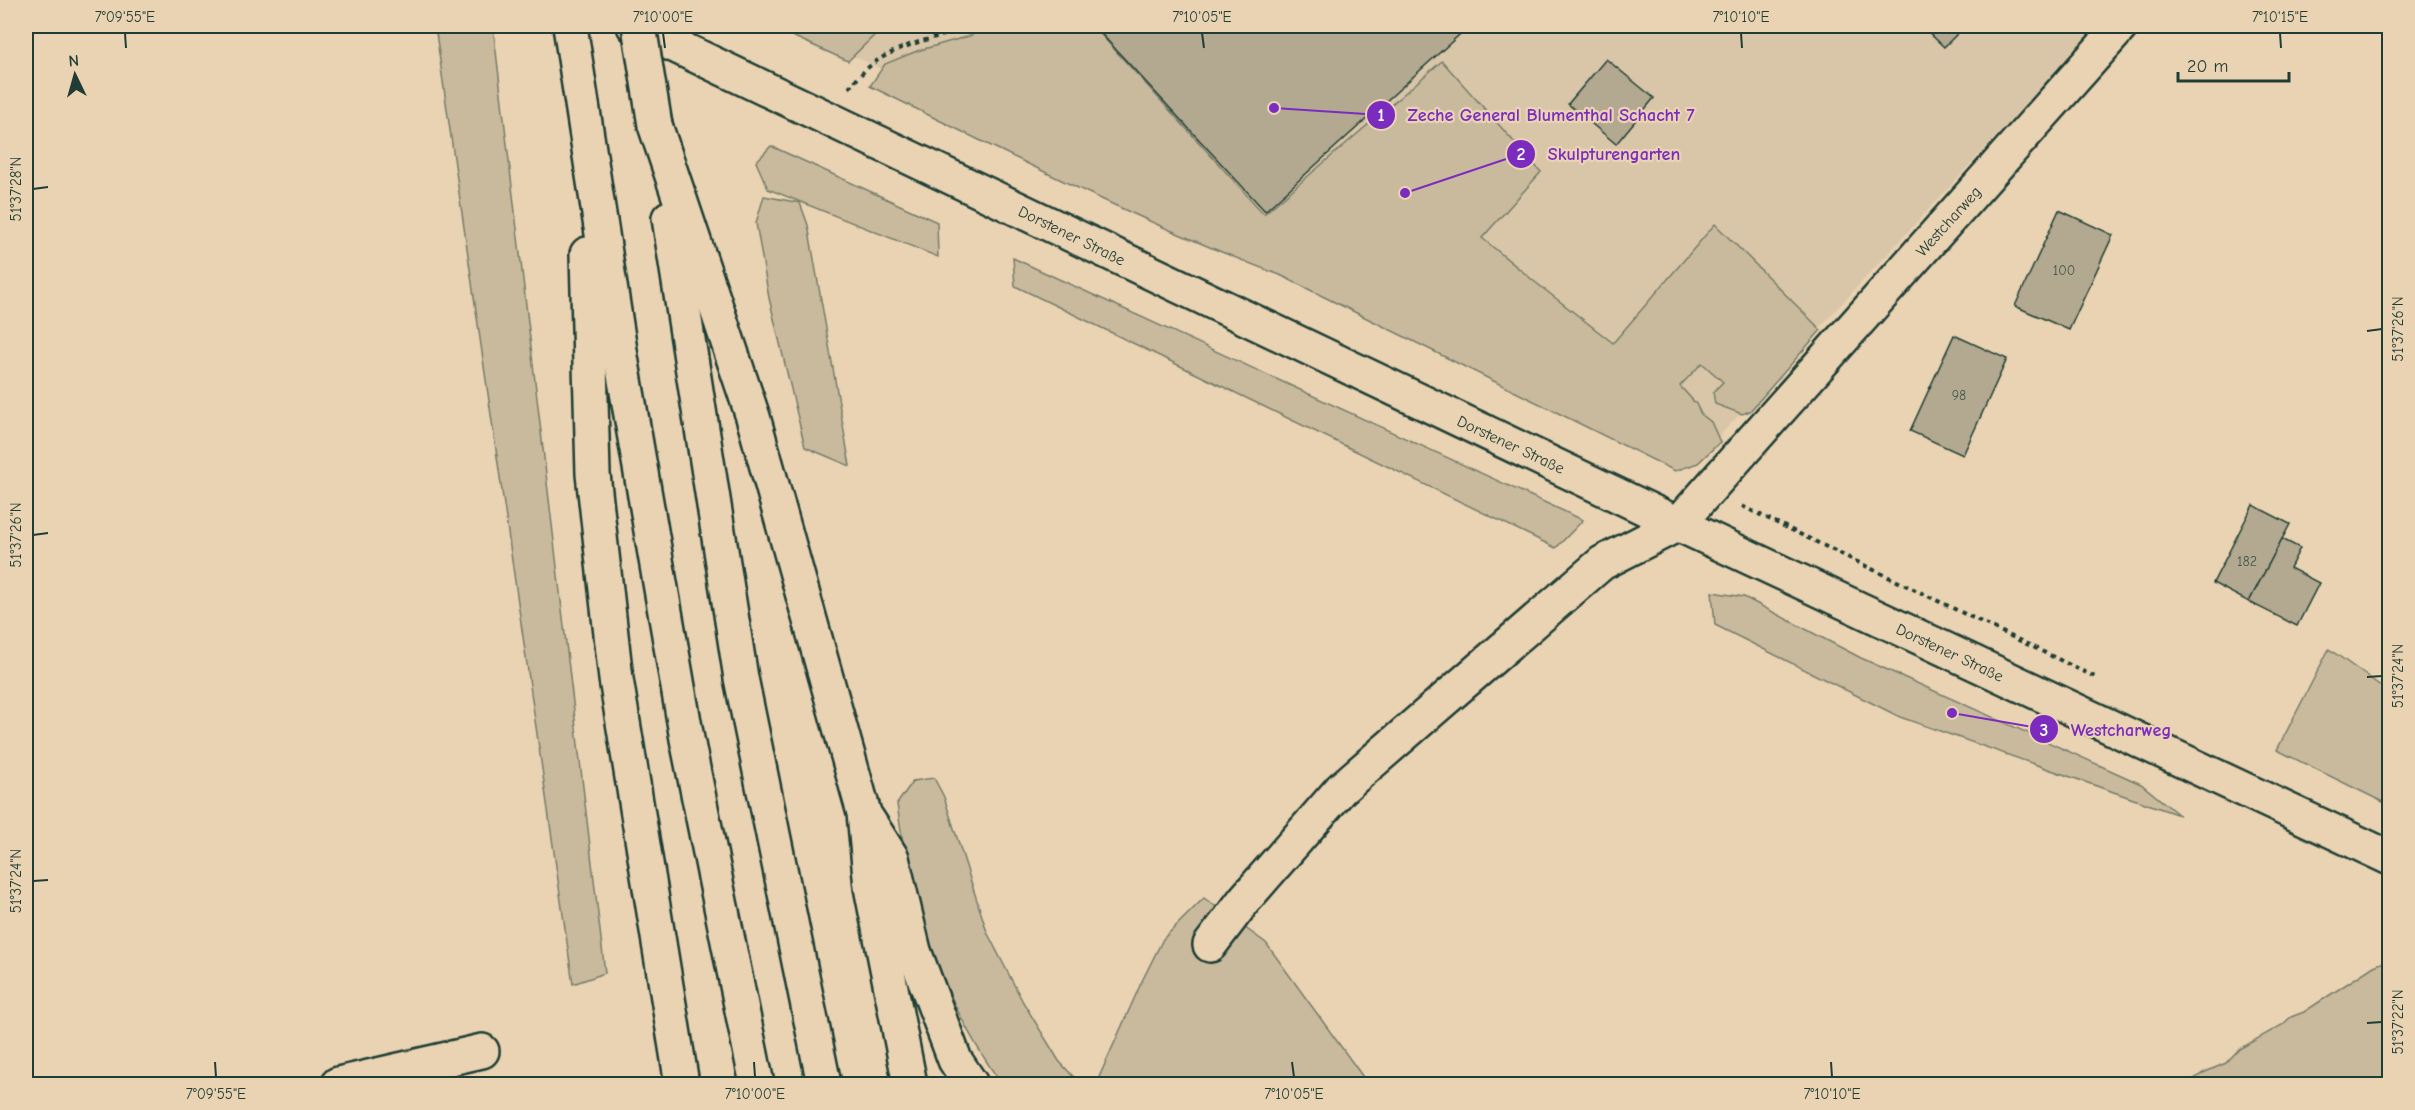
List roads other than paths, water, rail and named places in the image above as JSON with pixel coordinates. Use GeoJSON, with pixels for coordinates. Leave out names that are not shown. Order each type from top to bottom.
{"type":"FeatureCollection","features":[{"type":"Feature","properties":{"kind":"main road"},"geometry":{"type":"LineString","coordinates":[[570,26],[621,357],[687,739],[757,1084]]}},
{"type":"Feature","properties":{"kind":"main road","name":"Dorstener Straße"},"geometry":{"type":"LineString","coordinates":[[634,26],[1678,524],[2390,858]]}},
{"type":"Feature","properties":{"kind":"main road"},"geometry":{"type":"LineString","coordinates":[[639,26],[741,678],[824,1084]]}},
{"type":"Feature","properties":{"kind":"main road","name":"Westcharweg"},"geometry":{"type":"LineString","coordinates":[[1678,524],[2121,26]]}},
{"type":"Feature","properties":{"kind":"main road"},"geometry":{"type":"LineString","coordinates":[[583,111],[593,474],[616,679],[682,1084]]}},
{"type":"Feature","properties":{"kind":"main road"},"geometry":{"type":"LineString","coordinates":[[655,125],[753,417],[864,813],[871,887],[910,1084]]}},
{"type":"Feature","properties":{"kind":"main road"},"geometry":{"type":"LineString","coordinates":[[1210,945],[1245,899],[1341,789],[1602,563],[1678,524]]}},
{"type":"Feature","properties":{"kind":"main road"},"geometry":{"type":"LineString","coordinates":[[864,813],[892,858],[914,951],[955,1060],[971,1084]]}},
{"type":"Feature","properties":{"kind":"main road"},"geometry":{"type":"LineString","coordinates":[[338,1084],[482,1051]]}},
{"type":"Feature","properties":{"kind":"place","name":"Zeche General Blumenthal Schacht 7"},"geometry":{"type":"Point","coordinates":[1274,108]}},
{"type":"Feature","properties":{"kind":"place","name":"Skulpturengarten"},"geometry":{"type":"Point","coordinates":[1405,193]}},
{"type":"Feature","properties":{"kind":"place","name":"Westcharweg"},"geometry":{"type":"Point","coordinates":[1952,713]}}]}
